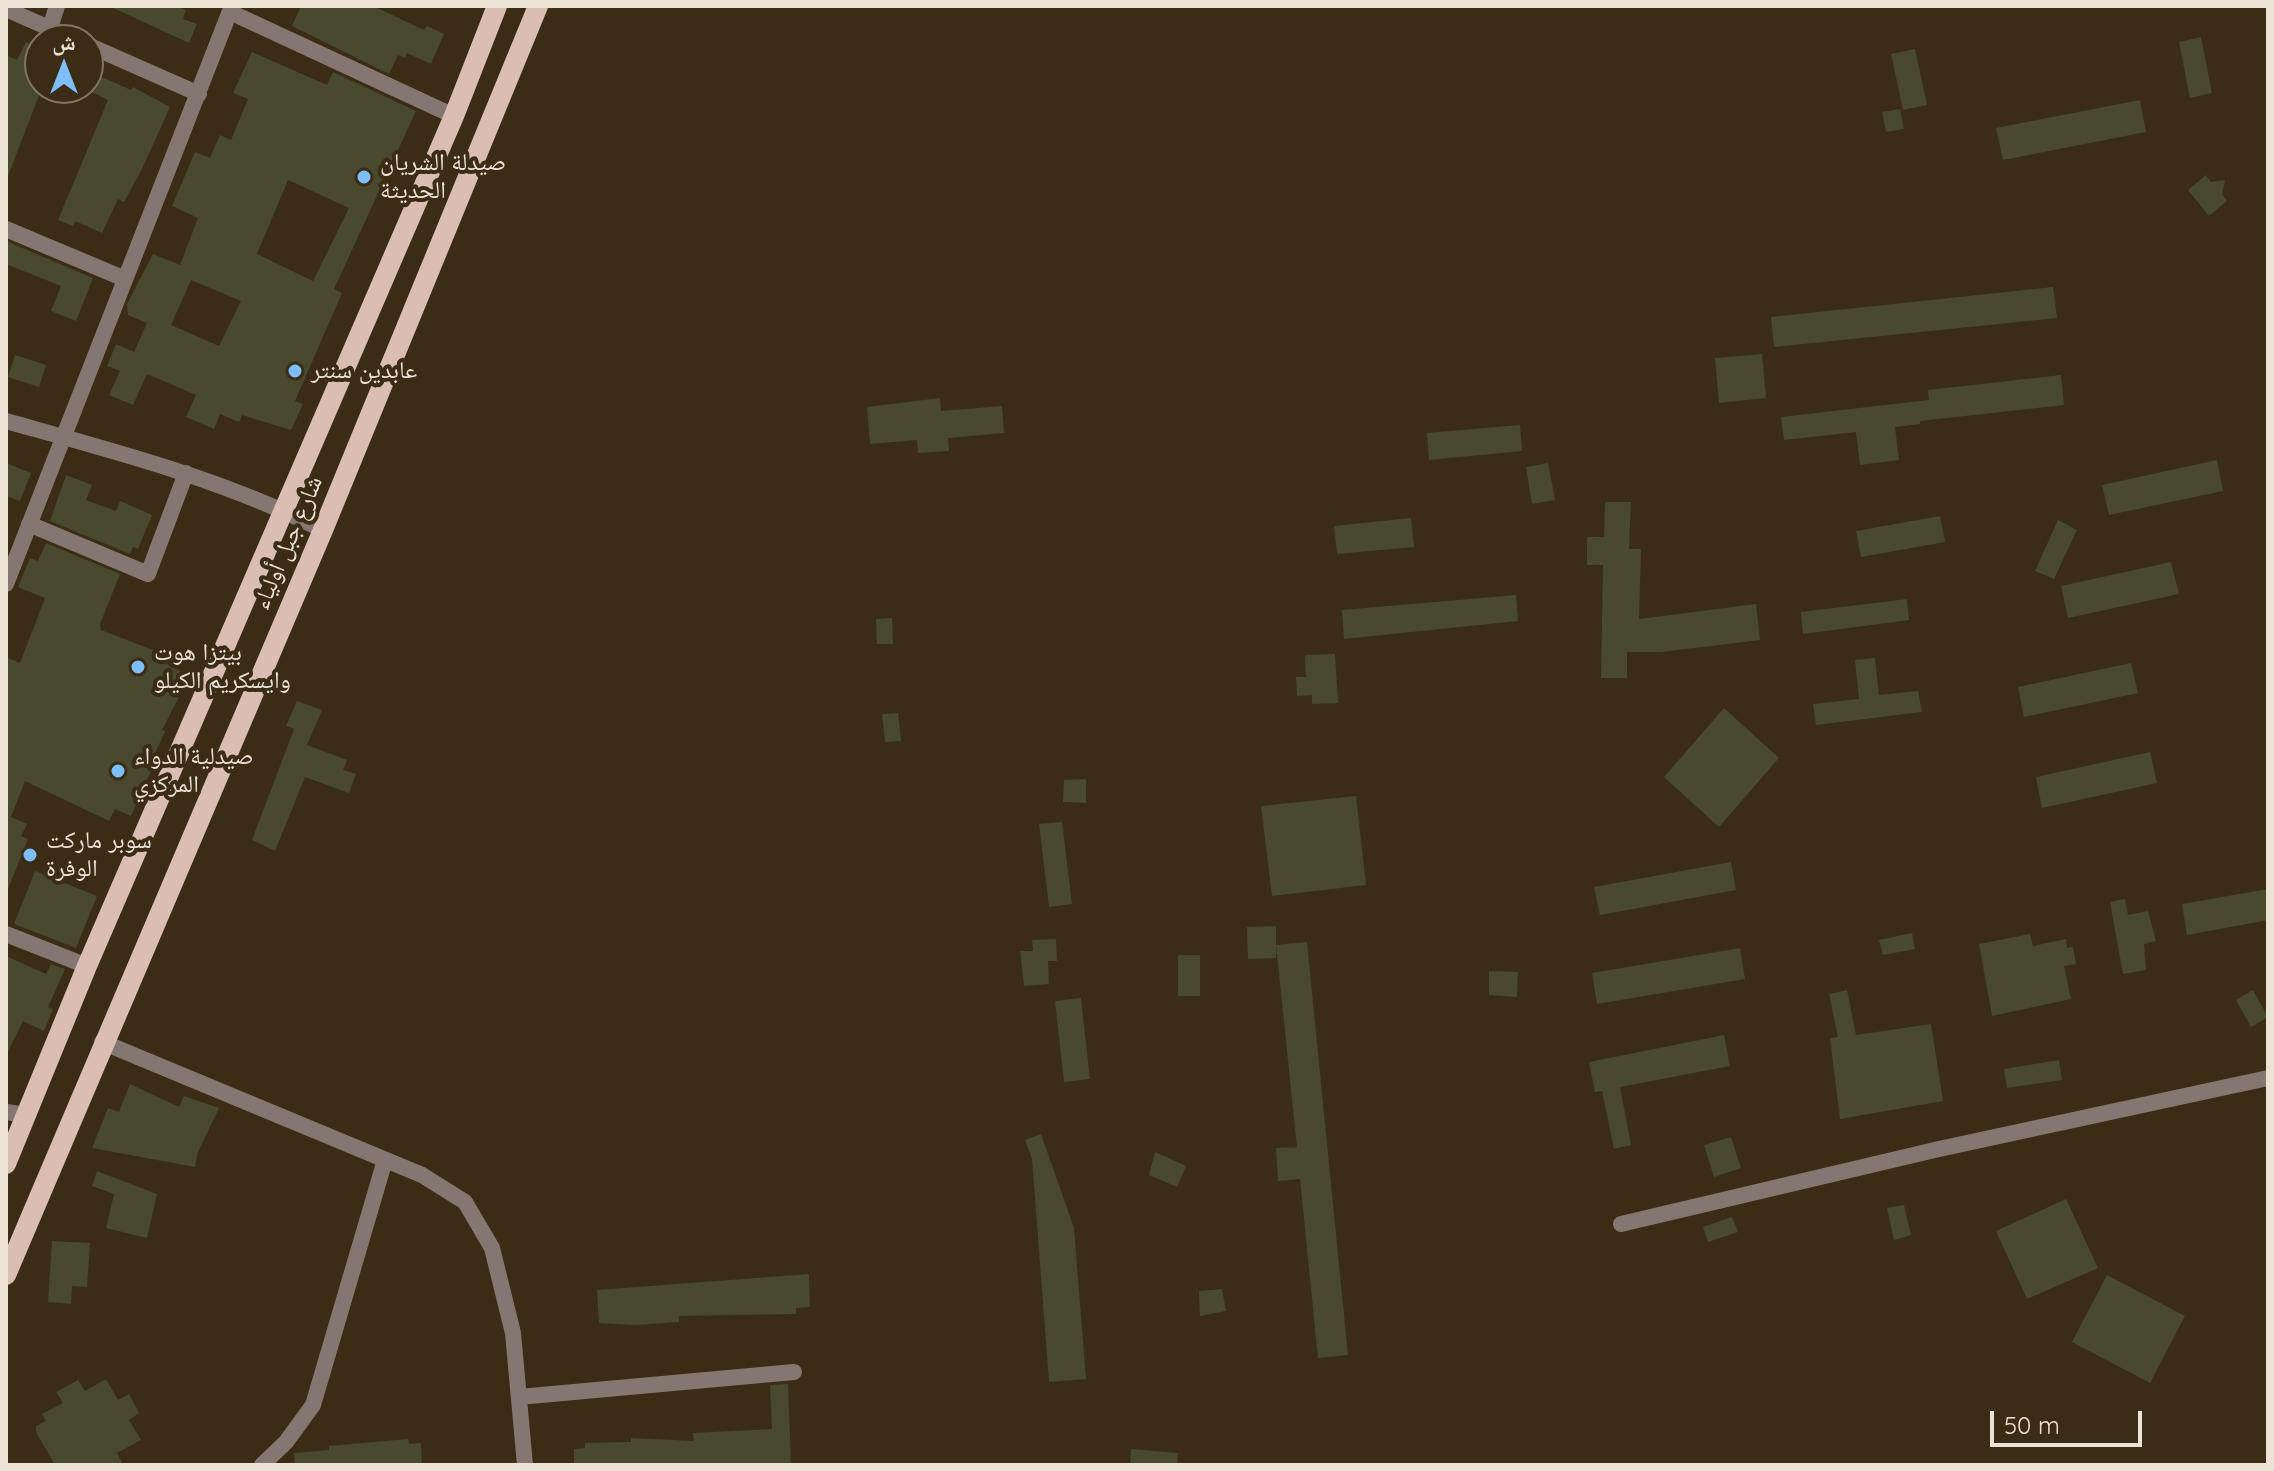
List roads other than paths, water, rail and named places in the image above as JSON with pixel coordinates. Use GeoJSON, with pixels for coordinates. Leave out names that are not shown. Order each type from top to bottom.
{"type":"FeatureCollection","features":[{"type":"Feature","properties":{"kind":"main road","name":"شارع جبل أولياء"},"geometry":{"type":"LineString","coordinates":[[6,1164],[16,1113],[87,966],[454,116],[497,6]]}},
{"type":"Feature","properties":{"kind":"main road","name":"شارع جبل أولياء"},"geometry":{"type":"LineString","coordinates":[[6,1275],[102,1042],[323,530],[538,6]]}},
{"type":"Feature","properties":{"kind":"street"},"geometry":{"type":"LineString","coordinates":[[6,9],[41,24]]}},
{"type":"Feature","properties":{"kind":"street"},"geometry":{"type":"LineString","coordinates":[[6,584],[66,438],[231,9],[454,116]]}},
{"type":"Feature","properties":{"kind":"street"},"geometry":{"type":"LineString","coordinates":[[104,52],[199,94]]}},
{"type":"Feature","properties":{"kind":"street"},"geometry":{"type":"LineString","coordinates":[[6,229],[125,279]]}},
{"type":"Feature","properties":{"kind":"street"},"geometry":{"type":"LineString","coordinates":[[6,421],[186,473],[283,510],[323,530]]}},
{"type":"Feature","properties":{"kind":"street"},"geometry":{"type":"LineString","coordinates":[[29,524],[148,574],[186,473]]}},
{"type":"Feature","properties":{"kind":"street"},"geometry":{"type":"LineString","coordinates":[[6,934],[87,966]]}},
{"type":"Feature","properties":{"kind":"street"},"geometry":{"type":"LineString","coordinates":[[102,1042],[422,1175],[465,1202],[492,1248],[513,1333],[525,1465]]}},
{"type":"Feature","properties":{"kind":"street"},"geometry":{"type":"LineString","coordinates":[[1621,1224],[1939,1149],[2268,1078]]}},
{"type":"Feature","properties":{"kind":"street"},"geometry":{"type":"LineString","coordinates":[[262,1465],[286,1442],[313,1405],[385,1160]]}},
{"type":"Feature","properties":{"kind":"street"},"geometry":{"type":"LineString","coordinates":[[519,1397],[794,1372]]}},
{"type":"Feature","properties":{"kind":"place","name":"صيدلة الشريان الحديثة"},"geometry":{"type":"Point","coordinates":[364,177]}},
{"type":"Feature","properties":{"kind":"place","name":"عابدين سنتر"},"geometry":{"type":"Point","coordinates":[295,371]}},
{"type":"Feature","properties":{"kind":"place","name":"بيتزا هوت وايسكريم الكيلو"},"geometry":{"type":"Point","coordinates":[138,667]}},
{"type":"Feature","properties":{"kind":"place","name":"صيدلية الدواء المركزي"},"geometry":{"type":"Point","coordinates":[118,771]}},
{"type":"Feature","properties":{"kind":"place","name":"سوبر ماركت الوفرة"},"geometry":{"type":"Point","coordinates":[30,855]}}]}
